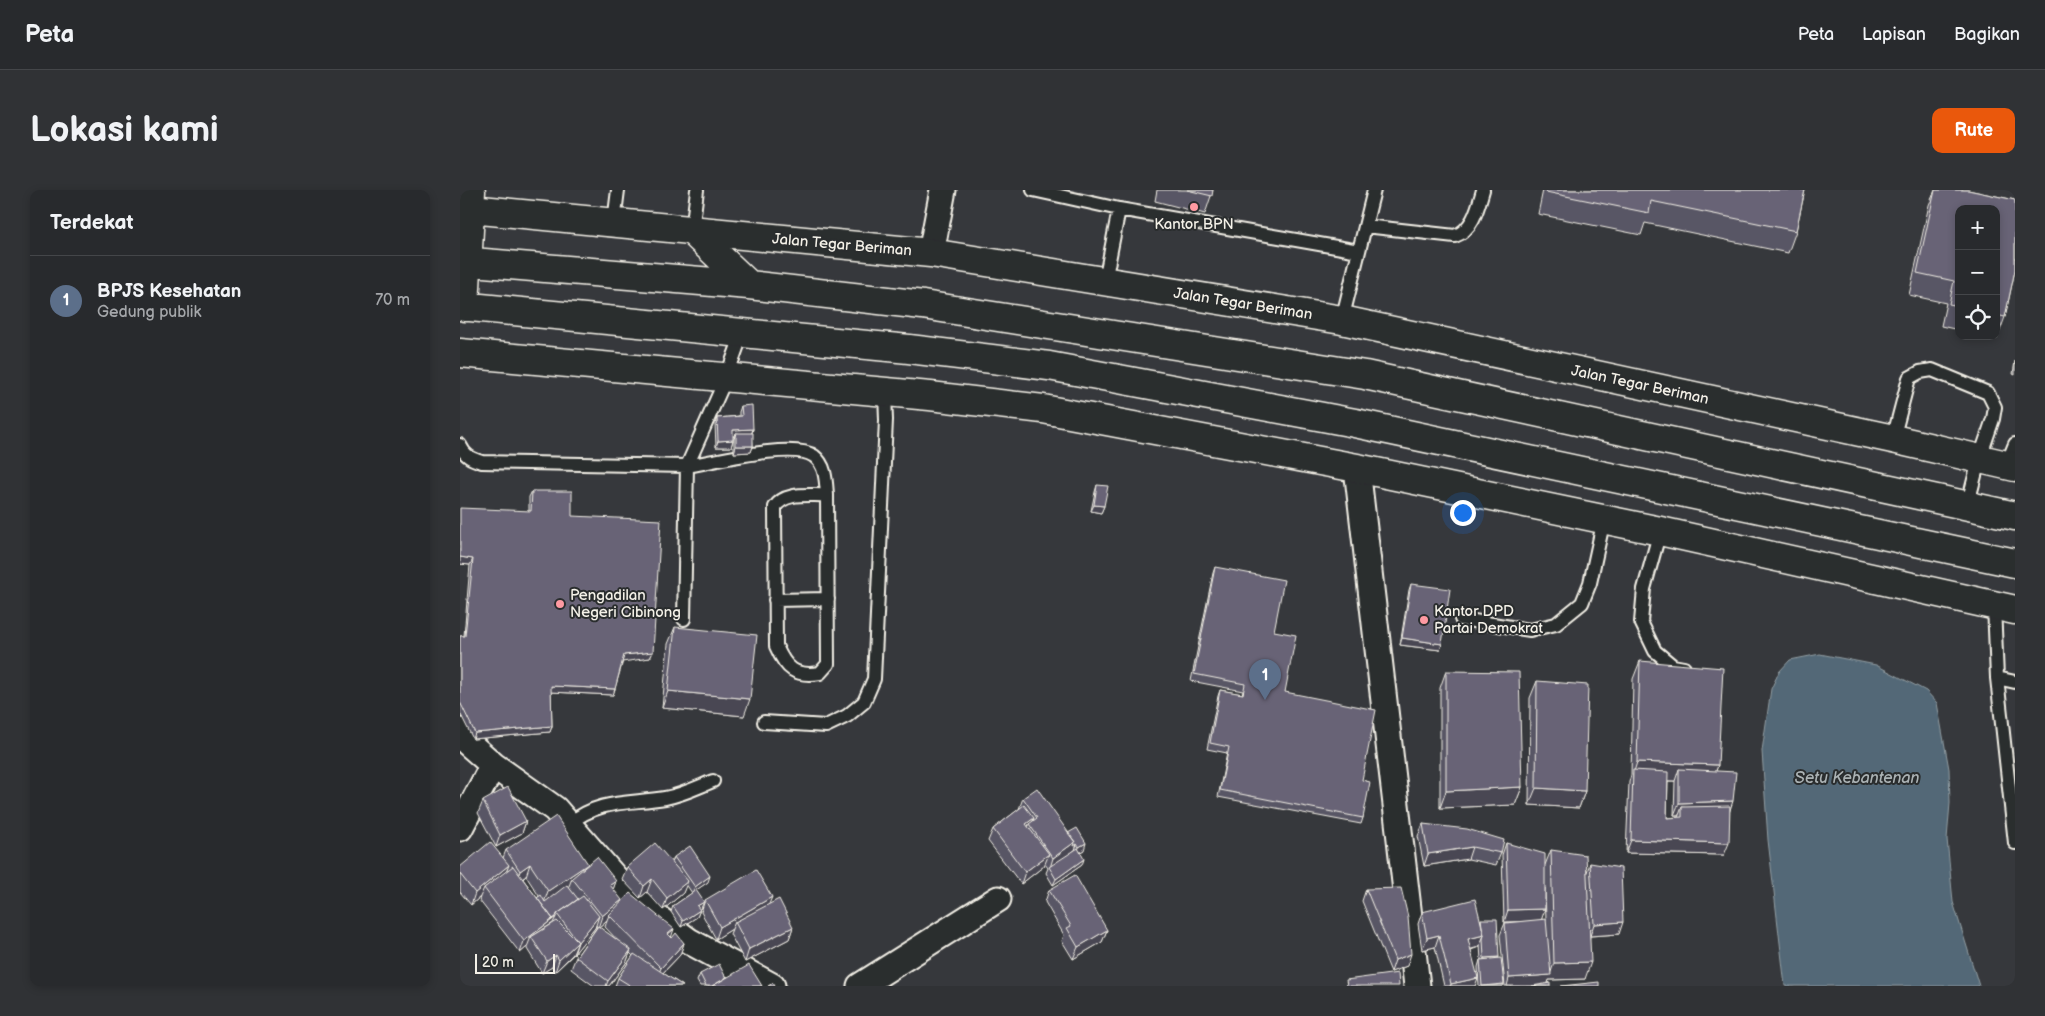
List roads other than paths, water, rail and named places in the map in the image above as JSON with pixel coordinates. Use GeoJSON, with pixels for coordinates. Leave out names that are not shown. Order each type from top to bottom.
{"type":"FeatureCollection","features":[{"type":"Feature","properties":{"kind":"main road","name":"Jalan Tegar Beriman"},"geometry":{"type":"LineString","coordinates":[[467,202],[692,231],[931,253],[1342,320],[1893,439],[1980,460],[2012,459]]}},
{"type":"Feature","properties":{"kind":"main road"},"geometry":{"type":"LineString","coordinates":[[467,202],[462,306],[909,349],[1049,366],[1355,423],[2015,564]]}},
{"type":"Feature","properties":{"kind":"main road"},"geometry":{"type":"LineString","coordinates":[[692,231],[749,285]]}},
{"type":"Feature","properties":{"kind":"main road"},"geometry":{"type":"LineString","coordinates":[[464,261],[749,285],[933,306],[1365,375],[2015,516]]}},
{"type":"Feature","properties":{"kind":"main road"},"geometry":{"type":"LineString","coordinates":[[460,353],[1043,409],[1357,468],[1604,519],[1656,544],[2004,607]]}},
{"type":"Feature","properties":{"kind":"street"},"geometry":{"type":"LineString","coordinates":[[931,253],[943,190]]}},
{"type":"Feature","properties":{"kind":"street"},"geometry":{"type":"LineString","coordinates":[[1357,468],[1417,986]]}},
{"type":"Feature","properties":{"kind":"street"},"geometry":{"type":"LineString","coordinates":[[460,732],[468,743],[493,765],[547,803],[569,824],[628,894],[655,916],[689,941],[772,986]]}},
{"type":"Feature","properties":{"kind":"street"},"geometry":{"type":"LineString","coordinates":[[460,828],[493,765]]}},
{"type":"Feature","properties":{"kind":"street"},"geometry":{"type":"LineString","coordinates":[[860,986],[998,899]]}},
{"type":"Feature","properties":{"kind":"lane"},"geometry":{"type":"LineString","coordinates":[[614,222],[618,190]]}},
{"type":"Feature","properties":{"kind":"lane"},"geometry":{"type":"LineString","coordinates":[[692,231],[697,190]]}},
{"type":"Feature","properties":{"kind":"lane"},"geometry":{"type":"LineString","coordinates":[[1033,190],[1119,209],[1359,251]]}},
{"type":"Feature","properties":{"kind":"lane"},"geometry":{"type":"LineString","coordinates":[[1342,320],[1374,190]]}},
{"type":"Feature","properties":{"kind":"lane"},"geometry":{"type":"LineString","coordinates":[[1366,226],[1455,236],[1467,228],[1478,207],[1483,190]]}},
{"type":"Feature","properties":{"kind":"lane"},"geometry":{"type":"LineString","coordinates":[[1105,281],[1119,209]]}},
{"type":"Feature","properties":{"kind":"lane"},"geometry":{"type":"LineString","coordinates":[[684,619],[687,466],[726,378],[742,334]]}},
{"type":"Feature","properties":{"kind":"lane"},"geometry":{"type":"LineString","coordinates":[[1893,439],[1910,378],[1920,372],[1932,370],[1988,393],[1995,407],[1993,420],[1967,507]]}},
{"type":"Feature","properties":{"kind":"lane"},"geometry":{"type":"LineString","coordinates":[[764,722],[826,726],[847,716],[864,702],[874,679],[886,420],[885,393]]}},
{"type":"Feature","properties":{"kind":"lane"},"geometry":{"type":"LineString","coordinates":[[460,445],[463,452],[471,459],[482,462],[687,466],[782,449],[813,455],[821,463],[825,476],[827,495],[828,664],[820,673],[808,675],[794,671],[783,661],[776,646],[775,507],[779,500],[786,496],[827,495]]}},
{"type":"Feature","properties":{"kind":"lane"},"geometry":{"type":"LineString","coordinates":[[1461,619],[1530,630],[1556,624],[1582,603],[1590,583],[1604,519]]}},
{"type":"Feature","properties":{"kind":"lane"},"geometry":{"type":"LineString","coordinates":[[1656,544],[1644,589],[1641,622],[1655,650],[1673,666],[1700,670]]}},
{"type":"Feature","properties":{"kind":"lane"},"geometry":{"type":"LineString","coordinates":[[775,600],[828,599]]}},
{"type":"Feature","properties":{"kind":"lane"},"geometry":{"type":"LineString","coordinates":[[2004,607],[1997,678],[2015,843]]}},
{"type":"Feature","properties":{"kind":"lane"},"geometry":{"type":"LineString","coordinates":[[1997,678],[2015,682]]}},
{"type":"Feature","properties":{"kind":"lane"},"geometry":{"type":"LineString","coordinates":[[569,824],[581,814],[603,806],[667,798],[713,780]]}},
{"type":"Feature","properties":{"kind":"water","name":"Setu Kebantenan"},"geometry":{"type":"Polygon","coordinates":[[[1820,654],[1876,665],[1926,691],[1937,703],[1949,769],[1950,803],[1947,839],[1953,902],[1979,986],[1785,986],[1768,840],[1762,751],[1771,689],[1779,672],[1790,660],[1820,654]]]}},
{"type":"Feature","properties":{"kind":"place","name":"Kantor BPN"},"geometry":{"type":"Point","coordinates":[1194,207]}},
{"type":"Feature","properties":{"kind":"place","name":"Pengadilan Negeri Cibinong"},"geometry":{"type":"Point","coordinates":[560,604]}},
{"type":"Feature","properties":{"kind":"place","name":"Kantor DPD Partai Demokrat"},"geometry":{"type":"Point","coordinates":[1424,620]}},
{"type":"Feature","properties":{"kind":"place","name":"BPJS Kesehatan"},"geometry":{"type":"Point","coordinates":[1265,700]}}]}
